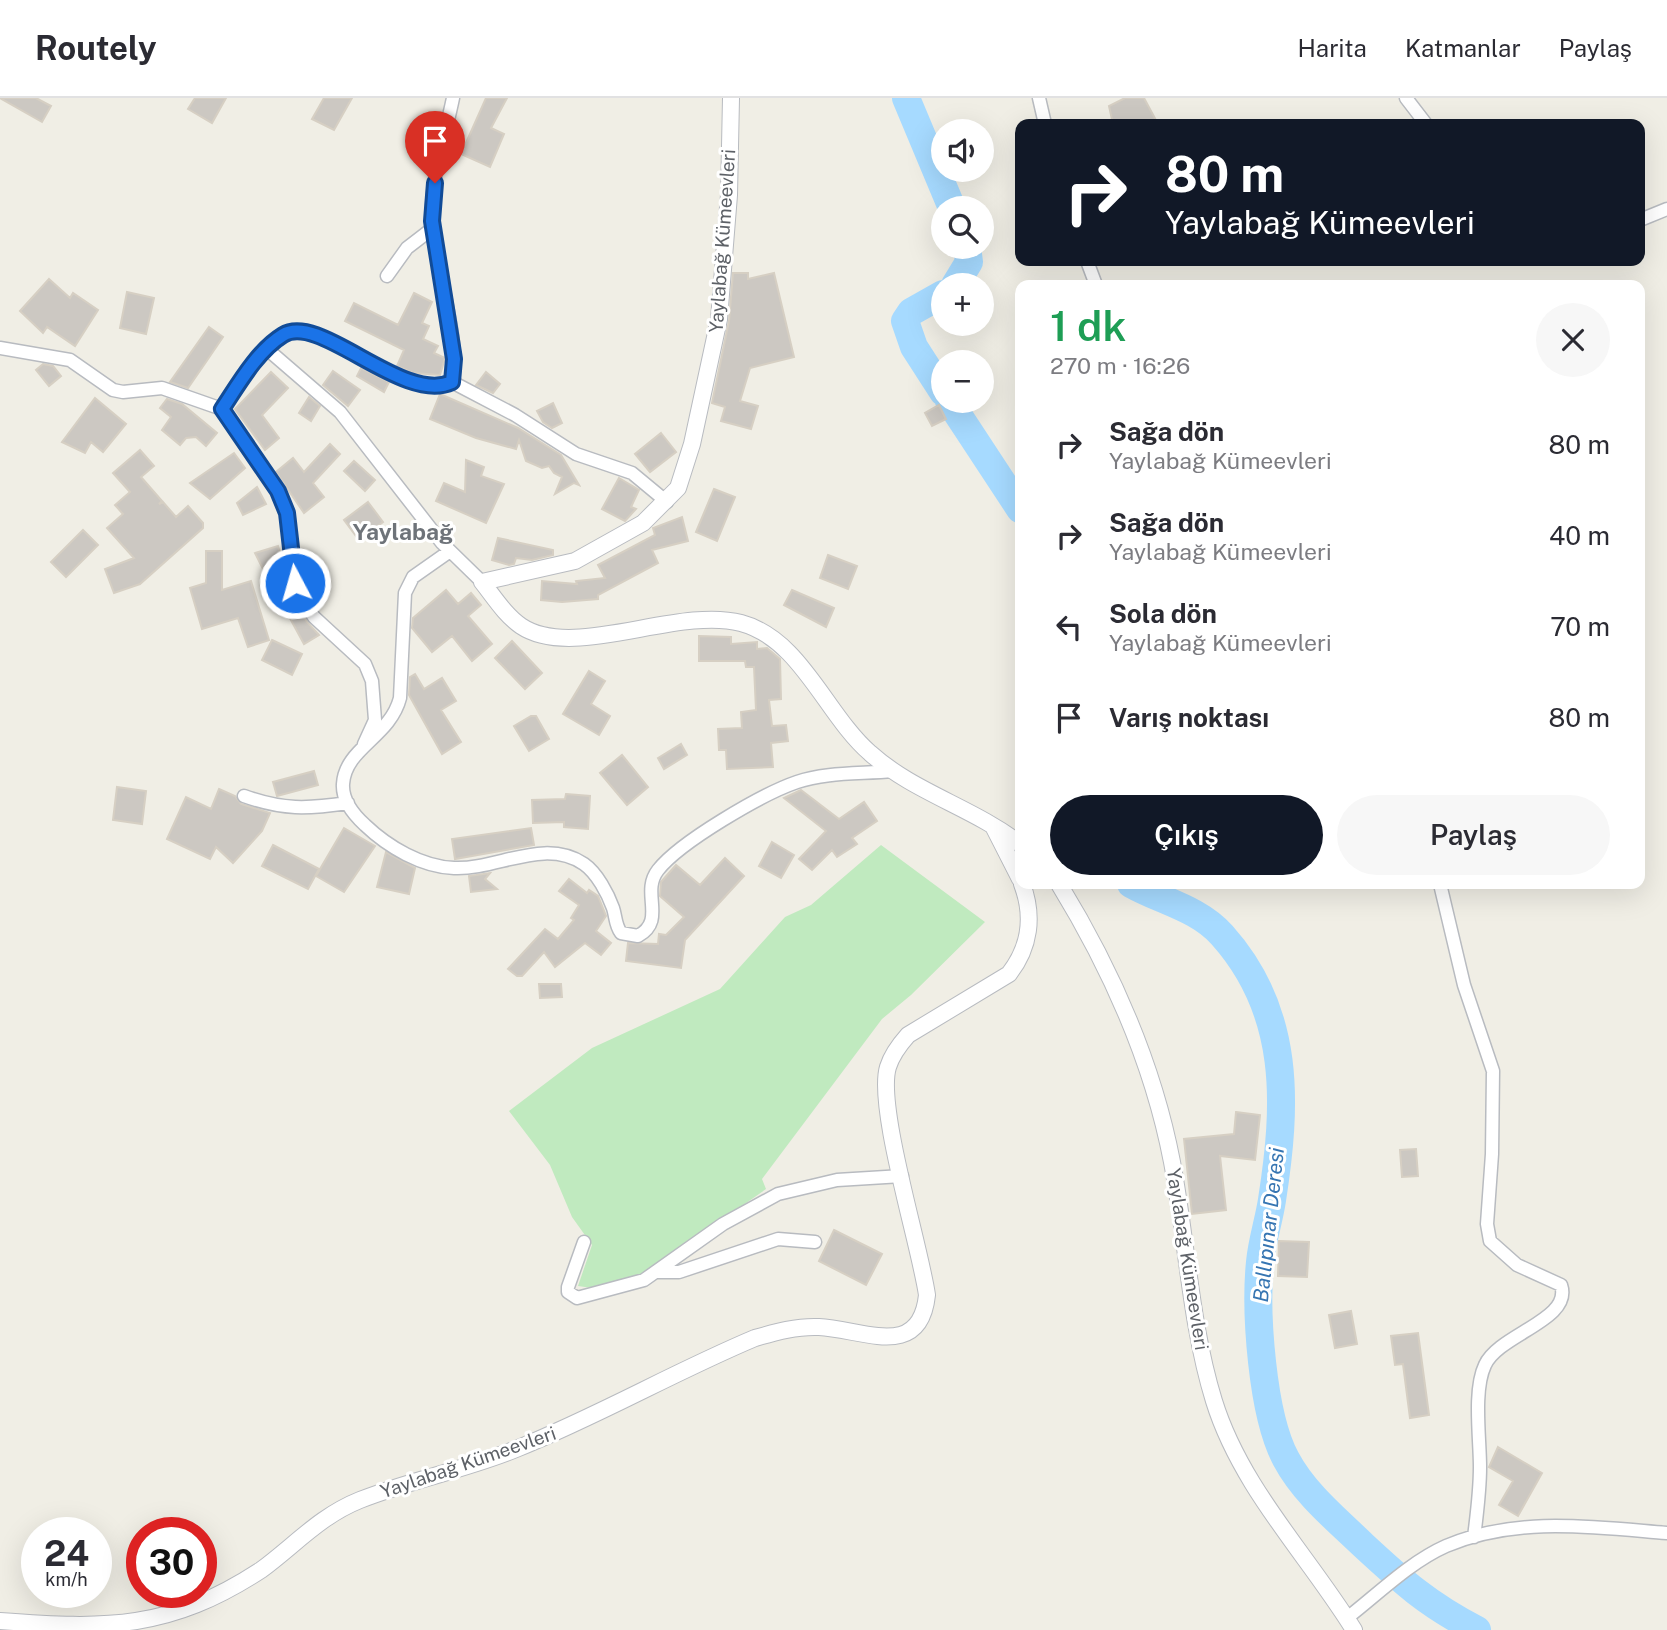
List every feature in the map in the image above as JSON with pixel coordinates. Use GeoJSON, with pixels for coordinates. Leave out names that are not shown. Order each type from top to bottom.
{"type":"FeatureCollection","features":[{"type":"Feature","properties":{"kind":"street"},"geometry":{"type":"LineString","coordinates":[[452,382],[454,359],[433,228],[432,205],[453,98]]}},
{"type":"Feature","properties":{"kind":"street","name":"Yaylabağ Kümeevleri"},"geometry":{"type":"LineString","coordinates":[[482,582],[575,561],[643,523],[667,502],[678,488],[687,465],[719,319],[728,206],[730,98]]}},
{"type":"Feature","properties":{"kind":"street"},"geometry":{"type":"LineString","coordinates":[[1039,98],[1044,119]]}},
{"type":"Feature","properties":{"kind":"street"},"geometry":{"type":"LineString","coordinates":[[1406,98],[1422,119]]}},
{"type":"Feature","properties":{"kind":"street"},"geometry":{"type":"LineString","coordinates":[[1645,218],[1667,209]]}},
{"type":"Feature","properties":{"kind":"street"},"geometry":{"type":"LineString","coordinates":[[387,276],[407,248],[433,228]]}},
{"type":"Feature","properties":{"kind":"street"},"geometry":{"type":"LineString","coordinates":[[222,409],[267,349],[282,335],[292,331],[301,332],[322,339],[413,383],[433,388],[452,382],[515,415],[576,454],[632,472],[667,502]]}},
{"type":"Feature","properties":{"kind":"street"},"geometry":{"type":"LineString","coordinates":[[0,348],[70,360],[113,390],[124,392],[162,387],[222,409],[278,491],[287,513],[295,583],[303,601],[314,617],[365,664],[372,681],[375,720],[369,737],[355,755],[342,786],[355,816],[375,835],[406,854],[436,866],[479,866],[546,853],[569,857],[595,873],[613,908],[617,928],[630,937],[645,932],[651,925],[654,911],[652,883],[657,871],[684,847],[756,801],[798,782],[892,771]]}},
{"type":"Feature","properties":{"kind":"street"},"geometry":{"type":"LineString","coordinates":[[267,349],[340,412],[450,551],[482,582],[520,626],[549,637],[581,637],[685,621],[720,620],[755,629],[796,662],[846,730],[892,771],[1015,841]]}},
{"type":"Feature","properties":{"kind":"street"},"geometry":{"type":"LineString","coordinates":[[355,755],[387,727],[396,713],[400,698],[405,593],[413,577],[450,551]]}},
{"type":"Feature","properties":{"kind":"street"},"geometry":{"type":"LineString","coordinates":[[244,796],[274,807],[291,809],[348,803]]}},
{"type":"Feature","properties":{"kind":"street","name":"Yaylabağ Kümeevleri"},"geometry":{"type":"LineString","coordinates":[[993,826],[1015,869]]}},
{"type":"Feature","properties":{"kind":"street","name":"Yaylabağ Kümeevleri"},"geometry":{"type":"LineString","coordinates":[[0,1621],[93,1629],[160,1620],[212,1600],[244,1583],[313,1524],[340,1509],[522,1447],[755,1338],[787,1329],[815,1326],[892,1338],[906,1334],[919,1324],[926,1311],[927,1295],[888,1106],[888,1067],[897,1048],[908,1035],[990,988],[1015,967],[1027,937],[1030,913],[1023,889]]}},
{"type":"Feature","properties":{"kind":"street","name":"Yaylabağ Kümeevleri"},"geometry":{"type":"LineString","coordinates":[[1062,889],[1128,1016],[1160,1105],[1172,1163],[1190,1284],[1214,1402],[1243,1465],[1264,1502],[1350,1624],[1415,1565],[1445,1546],[1474,1537],[1522,1527],[1561,1524],[1667,1533]]}},
{"type":"Feature","properties":{"kind":"street"},"geometry":{"type":"LineString","coordinates":[[1441,889],[1464,985],[1493,1071],[1492,1154],[1487,1224],[1490,1241],[1517,1265],[1561,1285],[1564,1294],[1561,1304],[1551,1314],[1504,1342],[1484,1366],[1479,1408],[1479,1499],[1474,1537]]}},
{"type":"Feature","properties":{"kind":"street"},"geometry":{"type":"LineString","coordinates":[[584,1242],[568,1286],[568,1293],[572,1296],[614,1290],[644,1280],[723,1224],[778,1194],[837,1180],[902,1176]]}},
{"type":"Feature","properties":{"kind":"street"},"geometry":{"type":"LineString","coordinates":[[657,1272],[679,1272],[778,1239],[816,1242]]}},
{"type":"Feature","properties":{"kind":"green space"},"geometry":{"type":"Polygon","coordinates":[[[881,845],[985,922],[911,995],[882,1019],[762,1179],[766,1189],[642,1276],[592,1288],[578,1286],[592,1245],[572,1217],[550,1165],[509,1111],[592,1048],[720,989],[785,917],[811,905],[881,845]]]}},
{"type":"Feature","properties":{"kind":"building"},"geometry":{"type":"Polygon","coordinates":[[[0,98],[36,98],[51,106],[42,122],[0,98]]]}},
{"type":"Feature","properties":{"kind":"building"},"geometry":{"type":"Polygon","coordinates":[[[195,98],[226,98],[212,123],[188,109],[195,98]]]}},
{"type":"Feature","properties":{"kind":"building"},"geometry":{"type":"Polygon","coordinates":[[[324,98],[352,98],[334,130],[312,119],[324,98]]]}},
{"type":"Feature","properties":{"kind":"building"},"geometry":{"type":"Polygon","coordinates":[[[486,98],[507,98],[491,128],[504,134],[490,167],[461,154],[486,98]]]}},
{"type":"Feature","properties":{"kind":"building"},"geometry":{"type":"Polygon","coordinates":[[[1125,98],[1144,98],[1155,119],[1112,119],[1109,106],[1125,98]]]}},
{"type":"Feature","properties":{"kind":"building"},"geometry":{"type":"Polygon","coordinates":[[[733,273],[748,273],[748,279],[774,273],[794,357],[750,368],[740,401],[758,406],[751,429],[721,421],[725,407],[712,403],[729,321],[733,273]]]}},
{"type":"Feature","properties":{"kind":"building"},"geometry":{"type":"Polygon","coordinates":[[[49,279],[70,298],[73,293],[98,310],[75,346],[47,327],[43,333],[20,311],[49,279]]]}},
{"type":"Feature","properties":{"kind":"building"},"geometry":{"type":"Polygon","coordinates":[[[127,292],[154,298],[146,334],[120,328],[127,292]]]}},
{"type":"Feature","properties":{"kind":"building"},"geometry":{"type":"Polygon","coordinates":[[[414,293],[432,302],[422,323],[429,326],[423,339],[438,346],[434,353],[445,358],[440,375],[413,373],[397,366],[404,350],[345,321],[354,303],[398,325],[414,293]]]}},
{"type":"Feature","properties":{"kind":"building"},"geometry":{"type":"Polygon","coordinates":[[[209,327],[223,337],[188,388],[170,382],[209,327]]]}},
{"type":"Feature","properties":{"kind":"building"},"geometry":{"type":"Polygon","coordinates":[[[43,364],[53,366],[61,376],[49,386],[36,370],[43,364]]]}},
{"type":"Feature","properties":{"kind":"building"},"geometry":{"type":"Polygon","coordinates":[[[361,368],[389,382],[384,392],[357,376],[361,368]]]}},
{"type":"Feature","properties":{"kind":"building"},"geometry":{"type":"Polygon","coordinates":[[[333,371],[360,390],[348,406],[323,385],[333,371]]]}},
{"type":"Feature","properties":{"kind":"building"},"geometry":{"type":"Polygon","coordinates":[[[271,372],[288,388],[262,415],[279,438],[265,450],[235,409],[271,372]]]}},
{"type":"Feature","properties":{"kind":"building"},"geometry":{"type":"Polygon","coordinates":[[[486,372],[500,384],[493,393],[476,385],[486,372]]]}},
{"type":"Feature","properties":{"kind":"building"},"geometry":{"type":"Polygon","coordinates":[[[440,394],[518,428],[561,455],[579,485],[574,483],[555,494],[562,477],[554,473],[549,466],[542,468],[526,461],[519,440],[516,449],[476,438],[430,419],[440,394]]]}},
{"type":"Feature","properties":{"kind":"building"},"geometry":{"type":"Polygon","coordinates":[[[309,397],[320,406],[311,421],[299,413],[309,397]]]}},
{"type":"Feature","properties":{"kind":"building"},"geometry":{"type":"Polygon","coordinates":[[[95,398],[126,424],[103,452],[91,442],[85,453],[62,442],[95,398]]]}},
{"type":"Feature","properties":{"kind":"building"},"geometry":{"type":"Polygon","coordinates":[[[167,399],[182,404],[217,433],[206,446],[196,437],[186,438],[180,445],[162,430],[171,417],[160,408],[167,399]]]}},
{"type":"Feature","properties":{"kind":"building"},"geometry":{"type":"Polygon","coordinates":[[[553,403],[562,423],[552,428],[543,422],[537,411],[553,403]]]}},
{"type":"Feature","properties":{"kind":"building"},"geometry":{"type":"Polygon","coordinates":[[[931,410],[931,413],[943,413],[946,419],[932,426],[925,413],[931,410]]]}},
{"type":"Feature","properties":{"kind":"building"},"geometry":{"type":"Polygon","coordinates":[[[661,433],[676,452],[650,472],[635,454],[661,433]]]}},
{"type":"Feature","properties":{"kind":"building"},"geometry":{"type":"Polygon","coordinates":[[[330,444],[340,454],[313,483],[324,497],[304,513],[276,472],[293,458],[304,472],[330,444]]]}},
{"type":"Feature","properties":{"kind":"building"},"geometry":{"type":"Polygon","coordinates":[[[140,450],[154,466],[141,477],[162,501],[159,504],[163,502],[176,517],[188,506],[203,523],[203,528],[140,584],[114,593],[105,569],[134,558],[107,528],[123,514],[115,505],[130,492],[113,473],[140,450]]]}},
{"type":"Feature","properties":{"kind":"building"},"geometry":{"type":"Polygon","coordinates":[[[234,453],[245,468],[210,499],[190,483],[234,453]]]}},
{"type":"Feature","properties":{"kind":"building"},"geometry":{"type":"Polygon","coordinates":[[[466,460],[484,467],[481,476],[504,484],[486,523],[436,501],[444,483],[465,492],[466,460]]]}},
{"type":"Feature","properties":{"kind":"building"},"geometry":{"type":"Polygon","coordinates":[[[354,461],[375,480],[365,491],[344,471],[354,461]]]}},
{"type":"Feature","properties":{"kind":"building"},"geometry":{"type":"Polygon","coordinates":[[[619,478],[639,490],[631,507],[636,509],[625,521],[602,509],[619,478]]]}},
{"type":"Feature","properties":{"kind":"building"},"geometry":{"type":"Polygon","coordinates":[[[257,487],[266,504],[243,515],[237,503],[257,487]]]}},
{"type":"Feature","properties":{"kind":"building"},"geometry":{"type":"Polygon","coordinates":[[[714,489],[735,497],[717,541],[696,532],[714,489]]]}},
{"type":"Feature","properties":{"kind":"building"},"geometry":{"type":"Polygon","coordinates":[[[368,502],[383,522],[359,540],[344,520],[368,502]]]}},
{"type":"Feature","properties":{"kind":"building"},"geometry":{"type":"Polygon","coordinates":[[[682,517],[688,541],[652,550],[658,563],[598,595],[598,599],[562,602],[541,600],[542,581],[577,584],[576,581],[605,578],[598,565],[655,535],[653,528],[682,517]]]}},
{"type":"Feature","properties":{"kind":"building"},"geometry":{"type":"Polygon","coordinates":[[[83,530],[98,545],[66,577],[51,562],[83,530]]]}},
{"type":"Feature","properties":{"kind":"building"},"geometry":{"type":"Polygon","coordinates":[[[498,538],[553,550],[553,555],[532,560],[516,558],[514,564],[509,565],[492,560],[498,538]]]}},
{"type":"Feature","properties":{"kind":"building"},"geometry":{"type":"Polygon","coordinates":[[[278,546],[285,569],[266,575],[255,553],[278,546]]]}},
{"type":"Feature","properties":{"kind":"building"},"geometry":{"type":"Polygon","coordinates":[[[206,551],[222,551],[222,590],[251,581],[269,640],[248,647],[238,618],[202,629],[190,588],[206,583],[206,551]]]}},
{"type":"Feature","properties":{"kind":"building"},"geometry":{"type":"Polygon","coordinates":[[[828,555],[857,566],[848,589],[820,578],[828,555]]]}},
{"type":"Feature","properties":{"kind":"building"},"geometry":{"type":"Polygon","coordinates":[[[446,590],[458,604],[471,593],[481,605],[468,616],[492,644],[472,661],[452,636],[432,652],[412,628],[413,618],[446,590]]]}},
{"type":"Feature","properties":{"kind":"building"},"geometry":{"type":"Polygon","coordinates":[[[792,590],[834,608],[826,627],[784,605],[792,590]]]}},
{"type":"Feature","properties":{"kind":"building"},"geometry":{"type":"Polygon","coordinates":[[[291,594],[307,622],[319,635],[304,644],[280,600],[291,594]]]}},
{"type":"Feature","properties":{"kind":"building"},"geometry":{"type":"Polygon","coordinates":[[[699,636],[731,637],[731,644],[757,642],[757,649],[767,648],[780,659],[781,699],[769,700],[772,726],[786,725],[788,741],[771,743],[773,767],[727,769],[726,750],[719,750],[718,729],[742,728],[741,712],[756,710],[754,667],[746,667],[745,661],[699,661],[699,636]]]}},
{"type":"Feature","properties":{"kind":"building"},"geometry":{"type":"Polygon","coordinates":[[[272,640],[302,654],[292,675],[262,660],[272,640]]]}},
{"type":"Feature","properties":{"kind":"building"},"geometry":{"type":"Polygon","coordinates":[[[512,641],[542,673],[525,689],[495,658],[512,641]]]}},
{"type":"Feature","properties":{"kind":"building"},"geometry":{"type":"Polygon","coordinates":[[[589,671],[605,681],[591,704],[610,716],[599,735],[563,714],[589,671]]]}},
{"type":"Feature","properties":{"kind":"building"},"geometry":{"type":"Polygon","coordinates":[[[415,674],[424,689],[442,678],[456,701],[441,710],[461,742],[442,754],[409,695],[410,677],[415,674]]]}},
{"type":"Feature","properties":{"kind":"building"},"geometry":{"type":"Polygon","coordinates":[[[536,716],[549,739],[529,751],[514,726],[536,716]]]}},
{"type":"Feature","properties":{"kind":"building"},"geometry":{"type":"Polygon","coordinates":[[[681,744],[687,755],[664,769],[658,758],[681,744]]]}},
{"type":"Feature","properties":{"kind":"building"},"geometry":{"type":"Polygon","coordinates":[[[622,755],[648,787],[627,805],[600,773],[622,755]]]}},
{"type":"Feature","properties":{"kind":"building"},"geometry":{"type":"Polygon","coordinates":[[[314,771],[318,785],[277,796],[273,782],[314,771]]]}},
{"type":"Feature","properties":{"kind":"building"},"geometry":{"type":"Polygon","coordinates":[[[117,787],[146,791],[142,824],[113,820],[117,787]]]}},
{"type":"Feature","properties":{"kind":"building"},"geometry":{"type":"Polygon","coordinates":[[[219,789],[235,796],[241,804],[270,813],[262,831],[233,863],[216,847],[210,859],[167,839],[186,797],[211,809],[219,789]]]}},
{"type":"Feature","properties":{"kind":"building"},"geometry":{"type":"Polygon","coordinates":[[[801,790],[839,819],[864,802],[877,821],[852,838],[857,844],[837,857],[832,850],[812,870],[799,859],[826,831],[784,798],[801,790]]]}},
{"type":"Feature","properties":{"kind":"building"},"geometry":{"type":"Polygon","coordinates":[[[566,794],[590,796],[588,829],[564,827],[564,822],[533,823],[532,800],[565,799],[566,794]]]}},
{"type":"Feature","properties":{"kind":"building"},"geometry":{"type":"Polygon","coordinates":[[[344,828],[375,846],[344,892],[316,876],[344,828]]]}},
{"type":"Feature","properties":{"kind":"building"},"geometry":{"type":"Polygon","coordinates":[[[531,828],[534,845],[455,859],[452,839],[531,828]]]}},
{"type":"Feature","properties":{"kind":"building"},"geometry":{"type":"Polygon","coordinates":[[[772,842],[794,855],[781,878],[759,866],[772,842]]]}},
{"type":"Feature","properties":{"kind":"building"},"geometry":{"type":"Polygon","coordinates":[[[273,845],[319,869],[308,889],[262,866],[273,845]]]}},
{"type":"Feature","properties":{"kind":"building"},"geometry":{"type":"Polygon","coordinates":[[[386,852],[415,868],[409,894],[377,887],[386,852]]]}},
{"type":"Feature","properties":{"kind":"building"},"geometry":{"type":"Polygon","coordinates":[[[725,858],[744,876],[685,940],[681,968],[626,961],[628,943],[658,944],[659,934],[666,935],[684,917],[660,896],[661,882],[676,865],[700,885],[725,858]]]}},
{"type":"Feature","properties":{"kind":"building"},"geometry":{"type":"Polygon","coordinates":[[[490,873],[485,879],[497,889],[471,892],[469,876],[490,873]]]}},
{"type":"Feature","properties":{"kind":"building"},"geometry":{"type":"Polygon","coordinates":[[[569,879],[587,893],[589,890],[598,896],[606,916],[596,931],[611,943],[601,955],[585,943],[555,967],[544,952],[522,976],[517,976],[508,969],[545,929],[558,939],[574,920],[571,918],[579,905],[559,891],[569,879]]]}},
{"type":"Feature","properties":{"kind":"building"},"geometry":{"type":"Polygon","coordinates":[[[539,984],[561,984],[562,997],[540,998],[539,984]]]}},
{"type":"Feature","properties":{"kind":"building"},"geometry":{"type":"Polygon","coordinates":[[[1236,1112],[1260,1115],[1255,1160],[1220,1156],[1226,1210],[1192,1214],[1184,1139],[1234,1134],[1236,1112]]]}},
{"type":"Feature","properties":{"kind":"building"},"geometry":{"type":"Polygon","coordinates":[[[1416,1149],[1418,1176],[1402,1177],[1400,1150],[1416,1149]]]}},
{"type":"Feature","properties":{"kind":"building"},"geometry":{"type":"Polygon","coordinates":[[[834,1230],[882,1254],[866,1285],[819,1261],[834,1230]]]}},
{"type":"Feature","properties":{"kind":"building"},"geometry":{"type":"Polygon","coordinates":[[[1279,1241],[1309,1242],[1307,1277],[1278,1276],[1279,1241]]]}},
{"type":"Feature","properties":{"kind":"building"},"geometry":{"type":"Polygon","coordinates":[[[1351,1311],[1357,1344],[1335,1348],[1329,1315],[1351,1311]]]}},
{"type":"Feature","properties":{"kind":"building"},"geometry":{"type":"Polygon","coordinates":[[[1418,1333],[1429,1415],[1410,1418],[1403,1364],[1395,1365],[1391,1336],[1418,1333]]]}},
{"type":"Feature","properties":{"kind":"building"},"geometry":{"type":"Polygon","coordinates":[[[1498,1447],[1542,1473],[1518,1516],[1499,1505],[1513,1481],[1489,1467],[1498,1447]]]}},
{"type":"Feature","properties":{"kind":"waterway","name":"Ballıpınar Deresi"},"geometry":{"type":"LineString","coordinates":[[906,98],[947,196]]}},
{"type":"Feature","properties":{"kind":"waterway","name":"Ballıpınar Deresi"},"geometry":{"type":"LineString","coordinates":[[962,273],[969,259]]}},
{"type":"Feature","properties":{"kind":"waterway","name":"Ballıpınar Deresi"},"geometry":{"type":"LineString","coordinates":[[931,301],[911,312],[905,321],[914,347],[931,373]]}},
{"type":"Feature","properties":{"kind":"waterway","name":"Ballıpınar Deresi"},"geometry":{"type":"LineString","coordinates":[[957,413],[1015,501]]}},
{"type":"Feature","properties":{"kind":"waterway","name":"Ballıpınar Deresi"},"geometry":{"type":"LineString","coordinates":[[1141,889],[1191,911],[1222,935],[1245,965],[1261,995],[1272,1027],[1281,1094],[1280,1129],[1272,1200],[1260,1262],[1259,1308],[1266,1391],[1271,1417],[1286,1459],[1321,1505],[1391,1570],[1416,1592],[1477,1630]]}},
{"type":"Feature","properties":{"kind":"district","name":"Yaylabağ"},"geometry":{"type":"Point","coordinates":[403,532]}},
{"type":"Feature","properties":{"kind":"route"},"geometry":{"type":"LineString","coordinates":[[295,583],[287,513],[278,491],[257,458],[234,431],[222,409],[267,349],[282,335],[292,331],[322,339],[413,383],[433,388],[452,382],[454,359],[432,221],[435,183]]}}]}
